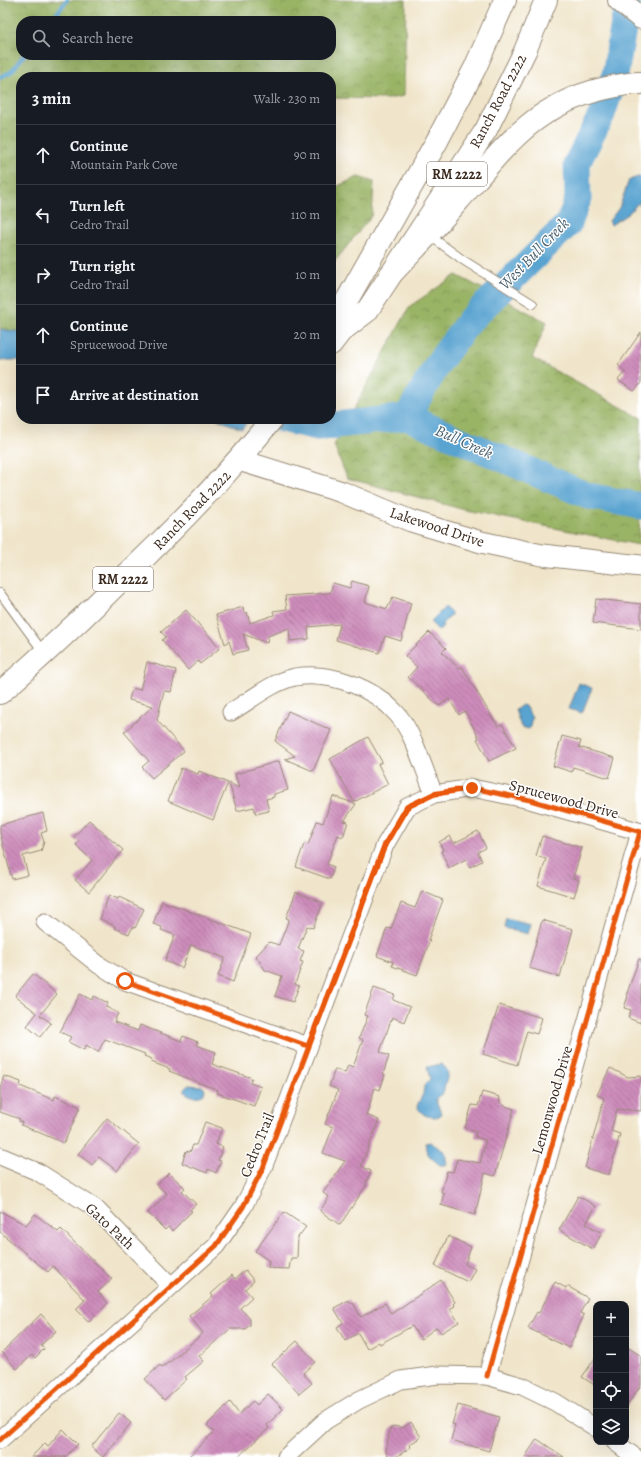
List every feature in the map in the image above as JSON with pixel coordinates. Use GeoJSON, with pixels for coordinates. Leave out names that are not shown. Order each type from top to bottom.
{"type":"FeatureCollection","features":[{"type":"Feature","properties":{"kind":"main road","name":"RM 2222"},"geometry":{"type":"LineString","coordinates":[[336,337],[343,306],[448,120],[475,68],[505,0]]}},
{"type":"Feature","properties":{"kind":"main road","name":"Ranch Road 2222"},"geometry":{"type":"LineString","coordinates":[[424,233],[486,130],[525,51],[546,0]]}},
{"type":"Feature","properties":{"kind":"main road"},"geometry":{"type":"LineString","coordinates":[[619,0],[641,18]]}},
{"type":"Feature","properties":{"kind":"main road"},"geometry":{"type":"LineString","coordinates":[[424,233],[511,139],[536,118],[567,100],[628,83],[641,83]]}},
{"type":"Feature","properties":{"kind":"main road","name":"RM 2222"},"geometry":{"type":"LineString","coordinates":[[336,337],[367,311],[391,274],[424,233]]}},
{"type":"Feature","properties":{"kind":"main road","name":"Ranch Road 2222"},"geometry":{"type":"LineString","coordinates":[[0,693],[45,654],[162,541],[239,460],[268,424]]}},
{"type":"Feature","properties":{"kind":"street","name":"Lakewood Drive"},"geometry":{"type":"LineString","coordinates":[[239,460],[342,492],[412,521],[481,542],[542,555],[641,566]]}},
{"type":"Feature","properties":{"kind":"street"},"geometry":{"type":"LineString","coordinates":[[231,712],[273,686],[295,678],[316,676],[338,679],[373,694],[397,714],[409,735],[434,794]]}},
{"type":"Feature","properties":{"kind":"street","name":"Sprucewood Drive"},"geometry":{"type":"LineString","coordinates":[[434,794],[472,788],[530,800],[640,832]]}},
{"type":"Feature","properties":{"kind":"street","name":"Cedro Trail"},"geometry":{"type":"LineString","coordinates":[[0,1440],[170,1285],[216,1246],[243,1207],[263,1168],[385,844],[407,807],[434,794]]}},
{"type":"Feature","properties":{"kind":"street","name":"Lemonwood Drive"},"geometry":{"type":"LineString","coordinates":[[487,1376],[640,832]]}},
{"type":"Feature","properties":{"kind":"street"},"geometry":{"type":"LineString","coordinates":[[45,922],[99,964],[125,981],[308,1046]]}},
{"type":"Feature","properties":{"kind":"street","name":"Gato Path"},"geometry":{"type":"LineString","coordinates":[[0,1156],[38,1172],[95,1208],[170,1285]]}},
{"type":"Feature","properties":{"kind":"street"},"geometry":{"type":"LineString","coordinates":[[286,1457],[325,1421],[359,1400],[401,1380],[438,1376],[487,1376],[528,1389],[555,1402],[593,1426]]}},
{"type":"Feature","properties":{"kind":"street"},"geometry":{"type":"LineString","coordinates":[[619,1445],[635,1457]]}},
{"type":"Feature","properties":{"kind":"lane"},"geometry":{"type":"LineString","coordinates":[[424,233],[463,260],[533,304]]}},
{"type":"Feature","properties":{"kind":"lane"},"geometry":{"type":"LineString","coordinates":[[0,593],[45,654]]}},
{"type":"Feature","properties":{"kind":"green space"},"geometry":{"type":"Polygon","coordinates":[[[0,0],[406,0],[404,96],[387,99],[336,98],[336,72],[16,72],[16,331],[0,329],[0,0]]]}},
{"type":"Feature","properties":{"kind":"green space"},"geometry":{"type":"Polygon","coordinates":[[[358,177],[374,182],[372,215],[336,260],[336,187],[358,177]]]}},
{"type":"Feature","properties":{"kind":"green space"},"geometry":{"type":"Polygon","coordinates":[[[456,275],[547,322],[532,358],[641,418],[639,545],[465,510],[347,478],[334,445],[410,306],[456,275]]]}},
{"type":"Feature","properties":{"kind":"water"},"geometry":{"type":"Polygon","coordinates":[[[641,176],[641,205],[638,203],[629,213],[611,225],[609,221],[619,208],[629,180],[641,176]]]}},
{"type":"Feature","properties":{"kind":"water"},"geometry":{"type":"Polygon","coordinates":[[[0,329],[16,331],[16,360],[0,360],[0,329]]]}},
{"type":"Feature","properties":{"kind":"water"},"geometry":{"type":"Polygon","coordinates":[[[230,424],[246,424],[242,429],[230,424]]]}},
{"type":"Feature","properties":{"kind":"water"},"geometry":{"type":"Polygon","coordinates":[[[445,607],[452,614],[442,624],[443,626],[439,631],[430,622],[445,607]]]}},
{"type":"Feature","properties":{"kind":"water"},"geometry":{"type":"Polygon","coordinates":[[[579,683],[592,688],[582,713],[569,709],[579,683]]]}},
{"type":"Feature","properties":{"kind":"water"},"geometry":{"type":"Polygon","coordinates":[[[522,705],[525,706],[532,718],[529,729],[521,727],[515,710],[522,705]]]}},
{"type":"Feature","properties":{"kind":"water"},"geometry":{"type":"Polygon","coordinates":[[[506,918],[531,924],[528,934],[504,928],[506,918]]]}},
{"type":"Feature","properties":{"kind":"water"},"geometry":{"type":"Polygon","coordinates":[[[441,1064],[446,1068],[448,1074],[443,1093],[436,1098],[441,1113],[439,1117],[429,1116],[421,1112],[417,1106],[423,1094],[424,1086],[430,1079],[427,1067],[441,1064]]]}},
{"type":"Feature","properties":{"kind":"water"},"geometry":{"type":"Polygon","coordinates":[[[189,1085],[202,1086],[205,1089],[204,1094],[192,1096],[187,1094],[185,1092],[185,1088],[189,1085]]]}},
{"type":"Feature","properties":{"kind":"water"},"geometry":{"type":"Polygon","coordinates":[[[430,1142],[445,1152],[447,1165],[440,1165],[430,1156],[425,1147],[426,1143],[430,1142]]]}},
{"type":"Feature","properties":{"kind":"building"},"geometry":{"type":"Polygon","coordinates":[[[641,332],[641,383],[634,391],[618,380],[625,372],[618,365],[641,332]]]}},
{"type":"Feature","properties":{"kind":"building"},"geometry":{"type":"Polygon","coordinates":[[[352,581],[369,586],[365,602],[387,609],[393,597],[411,603],[401,641],[385,636],[379,653],[336,640],[340,624],[308,627],[309,639],[290,641],[289,628],[268,636],[267,643],[243,634],[248,650],[233,654],[229,641],[225,644],[216,615],[243,607],[244,613],[247,612],[250,623],[274,615],[273,611],[287,609],[285,596],[330,593],[333,583],[350,588],[352,581]]]}},
{"type":"Feature","properties":{"kind":"building"},"geometry":{"type":"Polygon","coordinates":[[[596,599],[641,604],[641,629],[593,623],[596,599]]]}},
{"type":"Feature","properties":{"kind":"building"},"geometry":{"type":"Polygon","coordinates":[[[186,610],[220,648],[200,664],[198,661],[188,670],[162,640],[166,637],[161,632],[186,610]]]}},
{"type":"Feature","properties":{"kind":"building"},"geometry":{"type":"Polygon","coordinates":[[[429,632],[446,648],[442,652],[459,668],[462,667],[495,722],[498,726],[502,724],[516,748],[489,761],[477,739],[479,738],[465,711],[459,715],[449,699],[439,706],[408,677],[417,667],[405,656],[429,632]]]}},
{"type":"Feature","properties":{"kind":"building"},"geometry":{"type":"Polygon","coordinates":[[[147,662],[176,670],[171,692],[164,691],[157,720],[184,751],[152,778],[142,767],[149,761],[124,732],[153,706],[129,700],[132,688],[140,690],[147,662]]]}},
{"type":"Feature","properties":{"kind":"building"},"geometry":{"type":"Polygon","coordinates":[[[288,711],[331,730],[313,771],[285,759],[295,756],[275,741],[288,711]]]}},
{"type":"Feature","properties":{"kind":"building"},"geometry":{"type":"Polygon","coordinates":[[[562,736],[581,741],[579,747],[615,758],[609,778],[573,767],[572,772],[553,766],[562,736]]]}},
{"type":"Feature","properties":{"kind":"building"},"geometry":{"type":"Polygon","coordinates":[[[368,737],[382,762],[378,764],[388,784],[354,802],[330,759],[368,737]]]}},
{"type":"Feature","properties":{"kind":"building"},"geometry":{"type":"Polygon","coordinates":[[[279,761],[288,790],[274,794],[274,797],[266,799],[269,811],[256,814],[254,807],[237,811],[229,783],[239,788],[235,774],[279,761]]]}},
{"type":"Feature","properties":{"kind":"building"},"geometry":{"type":"Polygon","coordinates":[[[181,768],[198,774],[199,771],[228,783],[213,820],[168,801],[181,768]]]}},
{"type":"Feature","properties":{"kind":"building"},"geometry":{"type":"Polygon","coordinates":[[[333,796],[356,804],[344,821],[348,822],[343,837],[338,835],[327,864],[334,867],[330,879],[296,867],[304,844],[308,845],[317,821],[323,823],[333,796]]]}},
{"type":"Feature","properties":{"kind":"building"},"geometry":{"type":"Polygon","coordinates":[[[43,813],[47,831],[41,833],[44,842],[41,851],[23,856],[28,875],[12,879],[0,833],[0,825],[43,813]]]}},
{"type":"Feature","properties":{"kind":"building"},"geometry":{"type":"Polygon","coordinates":[[[89,820],[123,850],[89,892],[75,880],[92,860],[76,845],[79,842],[73,838],[89,820]]]}},
{"type":"Feature","properties":{"kind":"building"},"geometry":{"type":"Polygon","coordinates":[[[478,831],[486,848],[478,852],[482,861],[470,867],[466,859],[449,868],[441,851],[443,850],[439,842],[450,836],[454,843],[478,831]]]}},
{"type":"Feature","properties":{"kind":"building"},"geometry":{"type":"Polygon","coordinates":[[[542,836],[582,848],[573,878],[579,880],[574,897],[538,886],[546,859],[536,856],[542,836]]]}},
{"type":"Feature","properties":{"kind":"building"},"geometry":{"type":"Polygon","coordinates":[[[422,891],[443,900],[417,975],[392,966],[393,962],[377,956],[387,928],[391,929],[401,903],[415,908],[422,891]]]}},
{"type":"Feature","properties":{"kind":"building"},"geometry":{"type":"Polygon","coordinates":[[[296,892],[323,903],[313,928],[307,926],[298,949],[304,951],[300,961],[303,962],[295,984],[299,986],[293,1002],[275,996],[282,976],[265,970],[256,956],[269,942],[279,945],[289,919],[286,918],[296,892]]]}},
{"type":"Feature","properties":{"kind":"building"},"geometry":{"type":"Polygon","coordinates":[[[109,895],[118,899],[119,897],[144,909],[135,928],[133,927],[129,934],[114,928],[115,926],[100,919],[109,895]]]}},
{"type":"Feature","properties":{"kind":"building"},"geometry":{"type":"Polygon","coordinates":[[[162,901],[251,934],[233,982],[218,976],[225,958],[191,945],[182,968],[165,961],[175,935],[161,930],[162,927],[153,924],[162,901]]]}},
{"type":"Feature","properties":{"kind":"building"},"geometry":{"type":"Polygon","coordinates":[[[542,920],[573,929],[560,977],[529,968],[542,920]]]}},
{"type":"Feature","properties":{"kind":"building"},"geometry":{"type":"Polygon","coordinates":[[[639,959],[641,959],[641,1023],[628,1018],[631,1010],[624,1008],[628,996],[626,996],[639,959]]]}},
{"type":"Feature","properties":{"kind":"building"},"geometry":{"type":"Polygon","coordinates":[[[33,974],[57,994],[40,1015],[51,1023],[40,1037],[27,1026],[37,1013],[15,996],[33,974]]]}},
{"type":"Feature","properties":{"kind":"building"},"geometry":{"type":"Polygon","coordinates":[[[374,988],[395,995],[393,1000],[410,1007],[404,1022],[392,1017],[380,1052],[389,1056],[383,1074],[385,1075],[380,1090],[375,1088],[366,1115],[379,1120],[361,1166],[371,1171],[366,1182],[367,1184],[340,1225],[320,1211],[329,1197],[323,1193],[345,1161],[323,1153],[333,1127],[325,1124],[338,1090],[329,1086],[335,1069],[345,1073],[348,1065],[353,1067],[363,1040],[359,1038],[368,1016],[364,1015],[374,988]]]}},
{"type":"Feature","properties":{"kind":"building"},"geometry":{"type":"Polygon","coordinates":[[[80,994],[92,1000],[94,996],[108,1003],[106,1007],[118,1013],[114,1022],[138,1031],[140,1025],[181,1041],[183,1036],[198,1042],[196,1045],[216,1052],[212,1064],[252,1078],[250,1083],[261,1087],[254,1106],[217,1093],[218,1090],[169,1071],[170,1069],[151,1062],[152,1059],[144,1056],[145,1054],[105,1039],[98,1052],[86,1045],[84,1050],[68,1042],[71,1037],[60,1032],[80,994]]]}},
{"type":"Feature","properties":{"kind":"building"},"geometry":{"type":"Polygon","coordinates":[[[499,1005],[542,1018],[537,1034],[527,1031],[517,1065],[483,1054],[499,1005]]]}},
{"type":"Feature","properties":{"kind":"building"},"geometry":{"type":"Polygon","coordinates":[[[610,1068],[628,1077],[641,1076],[641,1111],[617,1109],[611,1131],[620,1134],[609,1175],[585,1168],[604,1098],[597,1095],[610,1068]]]}},
{"type":"Feature","properties":{"kind":"building"},"geometry":{"type":"Polygon","coordinates":[[[4,1076],[21,1082],[20,1086],[54,1100],[55,1096],[80,1107],[64,1143],[21,1125],[22,1122],[19,1121],[20,1119],[0,1112],[0,1088],[4,1076]]]}},
{"type":"Feature","properties":{"kind":"building"},"geometry":{"type":"Polygon","coordinates":[[[482,1092],[500,1097],[499,1102],[502,1103],[502,1105],[514,1109],[495,1176],[485,1173],[475,1215],[441,1205],[444,1193],[441,1192],[447,1171],[453,1172],[457,1159],[480,1163],[486,1140],[475,1137],[476,1132],[465,1128],[472,1105],[478,1106],[482,1092]]]}},
{"type":"Feature","properties":{"kind":"building"},"geometry":{"type":"Polygon","coordinates":[[[107,1118],[139,1144],[117,1171],[99,1157],[92,1165],[78,1154],[107,1118]]]}},
{"type":"Feature","properties":{"kind":"building"},"geometry":{"type":"Polygon","coordinates":[[[205,1122],[222,1128],[216,1144],[223,1147],[218,1160],[221,1161],[216,1173],[208,1169],[207,1173],[182,1163],[186,1151],[190,1152],[193,1145],[196,1145],[205,1122]]]}},
{"type":"Feature","properties":{"kind":"building"},"geometry":{"type":"Polygon","coordinates":[[[169,1173],[185,1188],[182,1191],[196,1204],[190,1210],[192,1211],[172,1231],[168,1227],[165,1230],[148,1213],[167,1194],[157,1185],[169,1173]]]}},
{"type":"Feature","properties":{"kind":"building"},"geometry":{"type":"Polygon","coordinates":[[[578,1196],[596,1206],[586,1224],[602,1233],[593,1249],[559,1230],[578,1196]]]}},
{"type":"Feature","properties":{"kind":"building"},"geometry":{"type":"Polygon","coordinates":[[[0,1211],[26,1225],[35,1214],[58,1232],[61,1229],[112,1279],[98,1292],[108,1303],[89,1322],[76,1309],[85,1300],[53,1266],[48,1272],[0,1232],[0,1211]]]}},
{"type":"Feature","properties":{"kind":"building"},"geometry":{"type":"Polygon","coordinates":[[[284,1212],[306,1227],[298,1237],[297,1258],[291,1258],[289,1269],[268,1268],[269,1261],[255,1251],[284,1212]]]}},
{"type":"Feature","properties":{"kind":"building"},"geometry":{"type":"Polygon","coordinates":[[[448,1236],[471,1247],[465,1264],[475,1269],[468,1282],[435,1266],[448,1236]]]}},
{"type":"Feature","properties":{"kind":"building"},"geometry":{"type":"Polygon","coordinates":[[[245,1270],[254,1281],[245,1289],[252,1297],[240,1308],[250,1319],[250,1325],[245,1329],[230,1329],[199,1356],[204,1361],[185,1377],[187,1379],[164,1400],[145,1379],[160,1365],[162,1367],[171,1361],[203,1333],[189,1316],[213,1296],[211,1294],[232,1275],[235,1279],[245,1270]]]}},
{"type":"Feature","properties":{"kind":"building"},"geometry":{"type":"Polygon","coordinates":[[[441,1280],[455,1302],[453,1304],[455,1306],[450,1309],[459,1322],[441,1333],[437,1327],[421,1339],[412,1326],[380,1344],[379,1342],[367,1349],[358,1333],[345,1341],[337,1327],[343,1323],[334,1308],[349,1300],[351,1304],[353,1303],[361,1317],[385,1303],[391,1314],[441,1280]]]}},
{"type":"Feature","properties":{"kind":"building"},"geometry":{"type":"Polygon","coordinates":[[[555,1282],[566,1288],[567,1286],[588,1298],[580,1313],[584,1315],[569,1348],[528,1328],[537,1312],[539,1313],[555,1282]]]}},
{"type":"Feature","properties":{"kind":"building"},"geometry":{"type":"Polygon","coordinates":[[[41,1314],[56,1331],[41,1345],[44,1349],[35,1358],[32,1355],[17,1369],[2,1352],[41,1314]]]}},
{"type":"Feature","properties":{"kind":"building"},"geometry":{"type":"Polygon","coordinates":[[[297,1341],[315,1362],[303,1373],[312,1383],[299,1394],[272,1364],[297,1341]]]}},
{"type":"Feature","properties":{"kind":"building"},"geometry":{"type":"Polygon","coordinates":[[[629,1348],[641,1356],[641,1385],[629,1403],[629,1348]]]}},
{"type":"Feature","properties":{"kind":"building"},"geometry":{"type":"Polygon","coordinates":[[[593,1361],[593,1384],[582,1377],[593,1361]]]}},
{"type":"Feature","properties":{"kind":"building"},"geometry":{"type":"Polygon","coordinates":[[[268,1394],[283,1409],[267,1425],[269,1428],[238,1457],[188,1457],[214,1432],[207,1425],[230,1402],[239,1414],[253,1401],[257,1405],[268,1394]]]}},
{"type":"Feature","properties":{"kind":"building"},"geometry":{"type":"Polygon","coordinates":[[[458,1405],[499,1417],[489,1451],[451,1440],[455,1425],[452,1424],[458,1405]]]}},
{"type":"Feature","properties":{"kind":"building"},"geometry":{"type":"Polygon","coordinates":[[[119,1413],[131,1423],[103,1457],[91,1447],[119,1413]]]}},
{"type":"Feature","properties":{"kind":"building"},"geometry":{"type":"Polygon","coordinates":[[[411,1422],[421,1437],[409,1445],[411,1447],[396,1457],[389,1457],[386,1452],[390,1429],[394,1426],[403,1428],[411,1422]]]}},
{"type":"Feature","properties":{"kind":"building"},"geometry":{"type":"Polygon","coordinates":[[[63,1429],[78,1444],[65,1457],[31,1457],[45,1443],[48,1446],[63,1429]]]}},
{"type":"Feature","properties":{"kind":"building"},"geometry":{"type":"Polygon","coordinates":[[[537,1439],[564,1457],[525,1457],[537,1439]]]}},
{"type":"Feature","properties":{"kind":"waterway"},"geometry":{"type":"LineString","coordinates":[[55,16],[67,0]]}},
{"type":"Feature","properties":{"kind":"waterway","name":"West Bull Creek"},"geometry":{"type":"LineString","coordinates":[[407,417],[439,362],[470,320],[569,223],[578,199],[577,163],[602,114],[615,75],[628,0]]}},
{"type":"Feature","properties":{"kind":"waterway"},"geometry":{"type":"LineString","coordinates":[[0,77],[11,72],[20,60]]}},
{"type":"Feature","properties":{"kind":"waterway","name":"Bull Creek"},"geometry":{"type":"LineString","coordinates":[[304,424],[318,427],[407,417],[588,496],[641,506]]}},
{"type":"Feature","properties":{"kind":"cycle path"},"geometry":{"type":"LineString","coordinates":[[0,1440],[216,1246],[243,1207],[263,1168],[385,845],[407,807],[434,794],[472,788],[530,800],[641,832]]}},
{"type":"Feature","properties":{"kind":"cycle path"},"geometry":{"type":"LineString","coordinates":[[487,1376],[640,832]]}},
{"type":"Feature","properties":{"kind":"route"},"geometry":{"type":"LineString","coordinates":[[125,981],[308,1046],[385,844],[407,807],[434,794],[472,788]]}}]}
